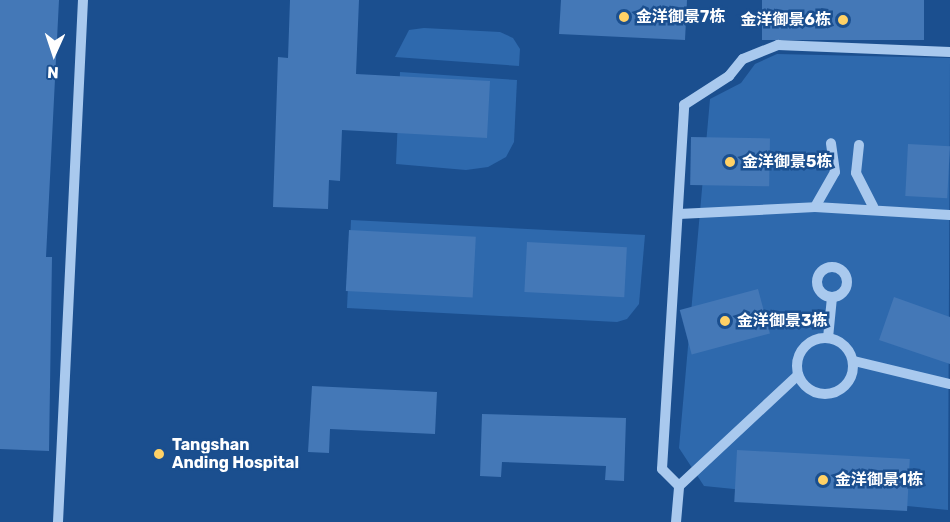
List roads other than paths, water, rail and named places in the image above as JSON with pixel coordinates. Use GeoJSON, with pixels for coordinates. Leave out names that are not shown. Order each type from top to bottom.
{"type":"FeatureCollection","features":[{"type":"Feature","properties":{"kind":"lane"},"geometry":{"type":"LineString","coordinates":[[58,522],[83,0]]}},
{"type":"Feature","properties":{"kind":"lane"},"geometry":{"type":"LineString","coordinates":[[679,486],[662,469],[684,105],[729,76],[742,59],[778,45],[950,52]]}},
{"type":"Feature","properties":{"kind":"lane"},"geometry":{"type":"LineString","coordinates":[[815,207],[835,172],[831,143]]}},
{"type":"Feature","properties":{"kind":"lane"},"geometry":{"type":"LineString","coordinates":[[859,145],[856,173],[873,207]]}},
{"type":"Feature","properties":{"kind":"lane"},"geometry":{"type":"LineString","coordinates":[[679,214],[815,207],[873,207],[950,215]]}},
{"type":"Feature","properties":{"kind":"lane"},"geometry":{"type":"LineString","coordinates":[[828,338],[832,297]]}},
{"type":"Feature","properties":{"kind":"lane"},"geometry":{"type":"LineString","coordinates":[[828,338],[845,345],[854,362],[850,379],[837,392],[818,393],[803,383],[798,375],[797,365],[803,348],[828,338]]}},
{"type":"Feature","properties":{"kind":"lane"},"geometry":{"type":"LineString","coordinates":[[854,362],[950,384]]}},
{"type":"Feature","properties":{"kind":"lane"},"geometry":{"type":"LineString","coordinates":[[676,522],[679,486],[798,375]]}},
{"type":"Feature","properties":{"kind":"place","name":"金洋御景7栋"},"geometry":{"type":"Point","coordinates":[624,17]}},
{"type":"Feature","properties":{"kind":"place","name":"金洋御景6栋"},"geometry":{"type":"Point","coordinates":[843,20]}},
{"type":"Feature","properties":{"kind":"place","name":"金洋御景5栋"},"geometry":{"type":"Point","coordinates":[730,162]}},
{"type":"Feature","properties":{"kind":"place","name":"金洋御景3栋"},"geometry":{"type":"Point","coordinates":[725,321]}},
{"type":"Feature","properties":{"kind":"place","name":"Tangshan Anding Hospital"},"geometry":{"type":"Point","coordinates":[159,454]}},
{"type":"Feature","properties":{"kind":"place","name":"金洋御景1栋"},"geometry":{"type":"Point","coordinates":[823,480]}}]}
